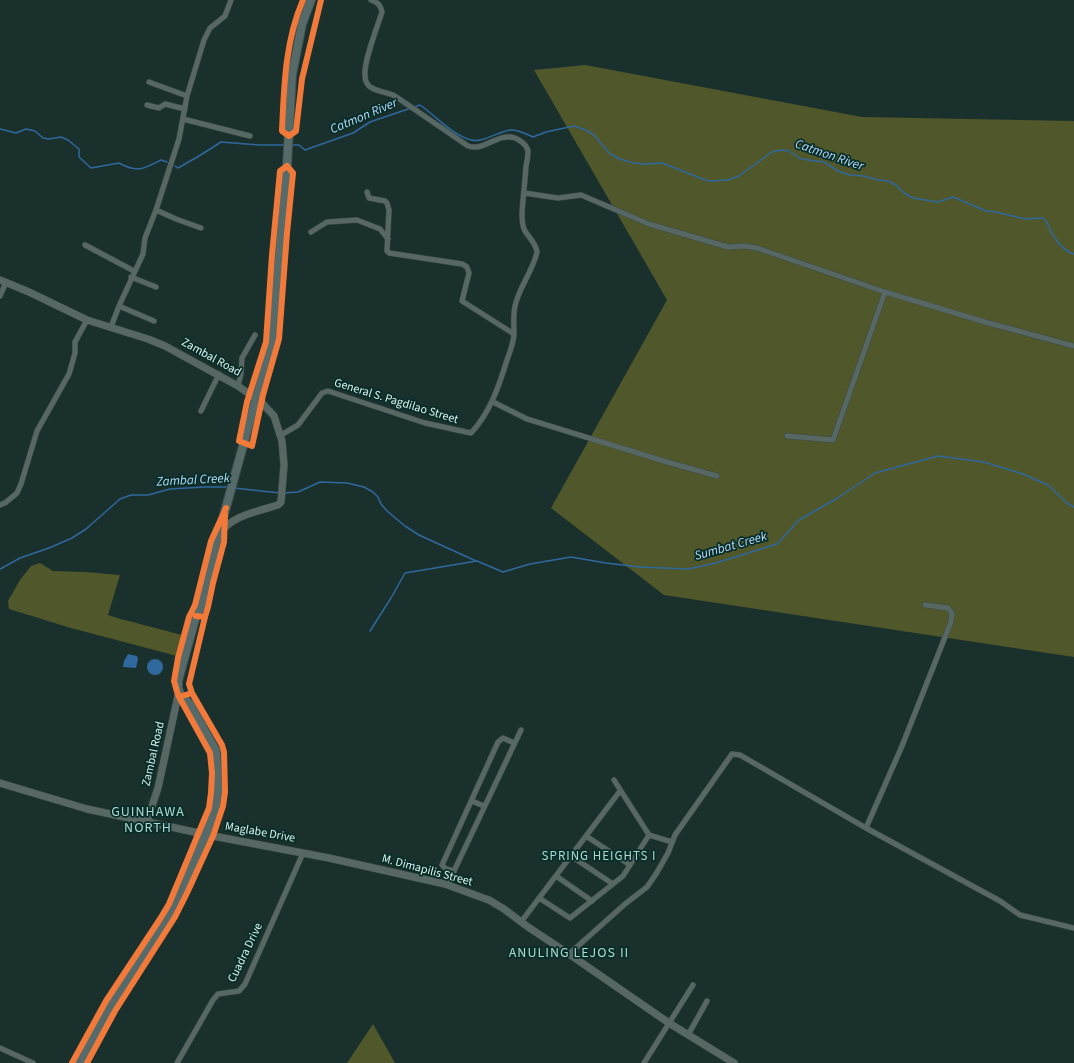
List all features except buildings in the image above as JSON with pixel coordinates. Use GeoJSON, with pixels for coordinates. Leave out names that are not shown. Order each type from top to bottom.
{"type":"FeatureCollection","features":[{"type":"Feature","properties":{"kind":"main road"},"geometry":{"type":"LineString","coordinates":[[79,1063],[114,1000],[166,921],[206,834],[217,800],[218,774],[216,751],[190,704],[184,699],[179,691],[179,677],[196,616],[201,606],[217,540],[273,336],[287,166],[290,95],[295,57],[302,24],[311,0]]}},
{"type":"Feature","properties":{"kind":"main road","name":"Zambal Road"},"geometry":{"type":"LineString","coordinates":[[3,281],[87,320],[148,338],[165,346],[219,374],[238,386],[256,398],[272,414],[281,435],[284,452],[281,502],[228,524],[223,529],[217,540]]}},
{"type":"Feature","properties":{"kind":"main road","name":"Zambal Road"},"geometry":{"type":"LineString","coordinates":[[147,821],[158,788],[179,691]]}},
{"type":"Feature","properties":{"kind":"main road","name":"Maglabe Drive"},"geometry":{"type":"LineString","coordinates":[[0,783],[87,809],[330,858]]}},
{"type":"Feature","properties":{"kind":"main road","name":"M. Dimapilis Street"},"geometry":{"type":"LineString","coordinates":[[330,858],[449,886],[489,900],[669,1023],[734,1063]]}},
{"type":"Feature","properties":{"kind":"street"},"geometry":{"type":"LineString","coordinates":[[111,327],[131,277],[142,257],[145,238],[177,146],[187,96],[206,35],[210,28],[225,16],[231,0]]}},
{"type":"Feature","properties":{"kind":"street","name":"General S. Pagdilao Street"},"geometry":{"type":"LineString","coordinates":[[281,435],[298,425],[316,400],[325,391],[425,423],[471,433],[492,402],[511,349],[514,334],[513,320],[518,295],[537,252],[535,244],[523,227],[522,213],[528,151],[522,142],[515,138],[506,137],[499,138],[481,146],[472,148],[407,104],[389,93],[372,88],[366,82],[364,73],[367,59],[382,12],[381,6],[371,0]]}},
{"type":"Feature","properties":{"kind":"street"},"geometry":{"type":"LineString","coordinates":[[149,82],[187,96]]}},
{"type":"Feature","properties":{"kind":"street"},"geometry":{"type":"LineString","coordinates":[[147,105],[159,108],[165,104],[185,109]]}},
{"type":"Feature","properties":{"kind":"street"},"geometry":{"type":"LineString","coordinates":[[183,119],[250,136]]}},
{"type":"Feature","properties":{"kind":"street"},"geometry":{"type":"LineString","coordinates":[[367,192],[369,198],[387,203],[389,210],[387,251],[390,254],[428,258],[462,264],[467,267],[470,273],[462,301],[514,334]]}},
{"type":"Feature","properties":{"kind":"street"},"geometry":{"type":"LineString","coordinates":[[524,193],[558,198],[581,195],[649,224],[728,247],[752,247],[885,292],[985,322],[1074,346]]}},
{"type":"Feature","properties":{"kind":"street"},"geometry":{"type":"LineString","coordinates":[[156,210],[201,228]]}},
{"type":"Feature","properties":{"kind":"street"},"geometry":{"type":"LineString","coordinates":[[311,232],[327,222],[357,220],[380,228],[388,239]]}},
{"type":"Feature","properties":{"kind":"street"},"geometry":{"type":"LineString","coordinates":[[85,245],[134,271]]}},
{"type":"Feature","properties":{"kind":"street"},"geometry":{"type":"LineString","coordinates":[[131,277],[156,287]]}},
{"type":"Feature","properties":{"kind":"street"},"geometry":{"type":"LineString","coordinates":[[0,296],[3,281]]}},
{"type":"Feature","properties":{"kind":"street"},"geometry":{"type":"LineString","coordinates":[[787,436],[833,440],[885,292]]}},
{"type":"Feature","properties":{"kind":"street"},"geometry":{"type":"LineString","coordinates":[[119,306],[154,321]]}},
{"type":"Feature","properties":{"kind":"street"},"geometry":{"type":"LineString","coordinates":[[0,505],[5,503],[16,493],[21,484],[37,431],[69,374],[75,353],[75,342],[87,320]]}},
{"type":"Feature","properties":{"kind":"street"},"geometry":{"type":"LineString","coordinates":[[238,386],[241,374],[242,358],[254,335]]}},
{"type":"Feature","properties":{"kind":"street"},"geometry":{"type":"LineString","coordinates":[[201,411],[219,374]]}},
{"type":"Feature","properties":{"kind":"street"},"geometry":{"type":"LineString","coordinates":[[492,402],[527,419],[718,476]]}},
{"type":"Feature","properties":{"kind":"street"},"geometry":{"type":"LineString","coordinates":[[866,828],[902,746],[951,622],[952,613],[948,608],[925,605]]}},
{"type":"Feature","properties":{"kind":"street"},"geometry":{"type":"LineString","coordinates":[[449,886],[454,871],[520,730]]}},
{"type":"Feature","properties":{"kind":"street"},"geometry":{"type":"LineString","coordinates":[[454,871],[446,869],[442,865],[500,739],[503,738],[514,742]]}},
{"type":"Feature","properties":{"kind":"street"},"geometry":{"type":"LineString","coordinates":[[569,954],[625,904],[647,887],[668,853],[675,835],[686,818],[732,754],[736,753],[866,828],[1000,901],[1020,914],[1074,928]]}},
{"type":"Feature","properties":{"kind":"street"},"geometry":{"type":"LineString","coordinates":[[614,780],[649,834],[672,842]]}},
{"type":"Feature","properties":{"kind":"street"},"geometry":{"type":"LineString","coordinates":[[521,922],[620,791]]}},
{"type":"Feature","properties":{"kind":"street"},"geometry":{"type":"LineString","coordinates":[[472,801],[484,806]]}},
{"type":"Feature","properties":{"kind":"street"},"geometry":{"type":"LineString","coordinates":[[540,898],[570,918],[623,876],[649,834]]}},
{"type":"Feature","properties":{"kind":"street"},"geometry":{"type":"LineString","coordinates":[[586,836],[630,865]]}},
{"type":"Feature","properties":{"kind":"street","name":"Cuadra Drive"},"geometry":{"type":"LineString","coordinates":[[177,1063],[213,1000],[218,994],[240,991],[245,984],[304,852]]}},
{"type":"Feature","properties":{"kind":"street"},"geometry":{"type":"LineString","coordinates":[[571,856],[613,884]]}},
{"type":"Feature","properties":{"kind":"street"},"geometry":{"type":"LineString","coordinates":[[556,876],[592,901]]}},
{"type":"Feature","properties":{"kind":"street"},"geometry":{"type":"LineString","coordinates":[[644,1063],[693,985]]}},
{"type":"Feature","properties":{"kind":"street"},"geometry":{"type":"LineString","coordinates":[[688,1035],[706,1001]]}},
{"type":"Feature","properties":{"kind":"street"},"geometry":{"type":"LineString","coordinates":[[0,1048],[33,1063]]}},
{"type":"Feature","properties":{"kind":"green space"},"geometry":{"type":"Polygon","coordinates":[[[585,65],[862,117],[1074,121],[1074,657],[664,595],[551,508],[667,300],[534,70],[585,65]]]}},
{"type":"Feature","properties":{"kind":"green space"},"geometry":{"type":"Polygon","coordinates":[[[40,563],[53,571],[120,575],[108,615],[182,635],[177,656],[71,628],[9,609],[8,601],[20,580],[31,566],[40,563]]]}},
{"type":"Feature","properties":{"kind":"green space"},"geometry":{"type":"Polygon","coordinates":[[[373,1024],[395,1063],[347,1063],[373,1024]]]}},
{"type":"Feature","properties":{"kind":"water"},"geometry":{"type":"Polygon","coordinates":[[[128,654],[137,656],[138,659],[136,668],[123,667],[124,661],[128,654]]]}},
{"type":"Feature","properties":{"kind":"water"},"geometry":{"type":"Polygon","coordinates":[[[155,659],[161,661],[163,667],[161,673],[155,675],[149,673],[147,667],[149,661],[155,659]]]}},
{"type":"Feature","properties":{"kind":"waterway","name":"Catmon River"},"geometry":{"type":"LineString","coordinates":[[414,107],[420,105],[457,134],[476,141],[510,130],[519,131],[533,137],[546,132],[574,126],[586,130],[594,135],[610,154],[620,159],[633,163],[662,163],[708,181],[728,180],[739,176],[772,152],[781,150],[789,151],[801,159],[824,162],[838,171],[850,175],[888,181],[913,198],[938,202],[953,197],[986,211],[1025,219],[1043,218],[1047,222],[1051,233],[1059,244],[1074,254]]}},
{"type":"Feature","properties":{"kind":"waterway","name":"Catmon River"},"geometry":{"type":"LineString","coordinates":[[291,145],[299,145],[305,150],[353,133],[370,122],[411,108]]}},
{"type":"Feature","properties":{"kind":"waterway","name":"Catmon River"},"geometry":{"type":"LineString","coordinates":[[0,129],[16,133],[26,129],[35,131],[43,138],[49,139],[61,137],[68,140],[79,149],[79,157],[91,168],[119,163],[131,168],[140,169],[161,160],[167,162]]}},
{"type":"Feature","properties":{"kind":"waterway","name":"Catmon River"},"geometry":{"type":"LineString","coordinates":[[175,166],[178,168],[221,142],[259,145],[285,145]]}},
{"type":"Feature","properties":{"kind":"waterway","name":"Sumbat Creek"},"geometry":{"type":"LineString","coordinates":[[370,631],[405,573],[477,561],[503,572],[530,564],[571,557],[640,567],[688,569],[716,563],[777,544],[799,520],[839,497],[875,473],[938,456],[984,462],[1023,474],[1048,485],[1067,503],[1074,507]]}},
{"type":"Feature","properties":{"kind":"waterway","name":"Zambal Creek"},"geometry":{"type":"LineString","coordinates":[[283,493],[298,492],[320,482],[347,483],[364,487],[373,492],[387,511],[405,526],[419,535],[476,561]]}},
{"type":"Feature","properties":{"kind":"waterway","name":"Zambal Creek"},"geometry":{"type":"LineString","coordinates":[[0,569],[20,558],[72,538],[86,529],[120,499],[131,495],[148,495],[170,489],[228,487]]}},
{"type":"Feature","properties":{"kind":"waterway","name":"Zambal Creek"},"geometry":{"type":"LineString","coordinates":[[234,488],[280,493]]}},
{"type":"Feature","properties":{"kind":"cycle path"},"geometry":{"type":"LineString","coordinates":[[303,0],[292,32],[286,64],[282,131],[289,136],[296,131],[302,79],[321,0]]}},
{"type":"Feature","properties":{"kind":"cycle path"},"geometry":{"type":"LineString","coordinates":[[287,166],[293,173],[279,339],[263,395],[252,446],[239,441],[247,402],[266,342],[280,171],[287,166]]}},
{"type":"Feature","properties":{"kind":"cycle path"},"geometry":{"type":"LineString","coordinates":[[72,1063],[106,1001],[169,904],[209,808],[212,773],[210,753],[178,695],[174,681],[178,658],[189,617],[195,605],[211,541],[226,508]]}},
{"type":"Feature","properties":{"kind":"cycle path"},"geometry":{"type":"LineString","coordinates":[[196,616],[205,617],[208,607],[224,542],[225,514]]}},
{"type":"Feature","properties":{"kind":"cycle path"},"geometry":{"type":"LineString","coordinates":[[192,693],[189,684],[205,617]]}},
{"type":"Feature","properties":{"kind":"cycle path"},"geometry":{"type":"LineString","coordinates":[[87,1063],[115,1011],[175,917],[213,836],[223,806],[225,792],[224,752],[222,745],[192,693],[182,696]]}},
{"type":"Feature","properties":{"kind":"district","name":"GUINHAWA NORTH"},"geometry":{"type":"Point","coordinates":[148,822]}},
{"type":"Feature","properties":{"kind":"district","name":"SPRING HEIGHTS I"},"geometry":{"type":"Point","coordinates":[599,857]}},
{"type":"Feature","properties":{"kind":"district","name":"ANULING LEJOS II"},"geometry":{"type":"Point","coordinates":[569,954]}}]}
